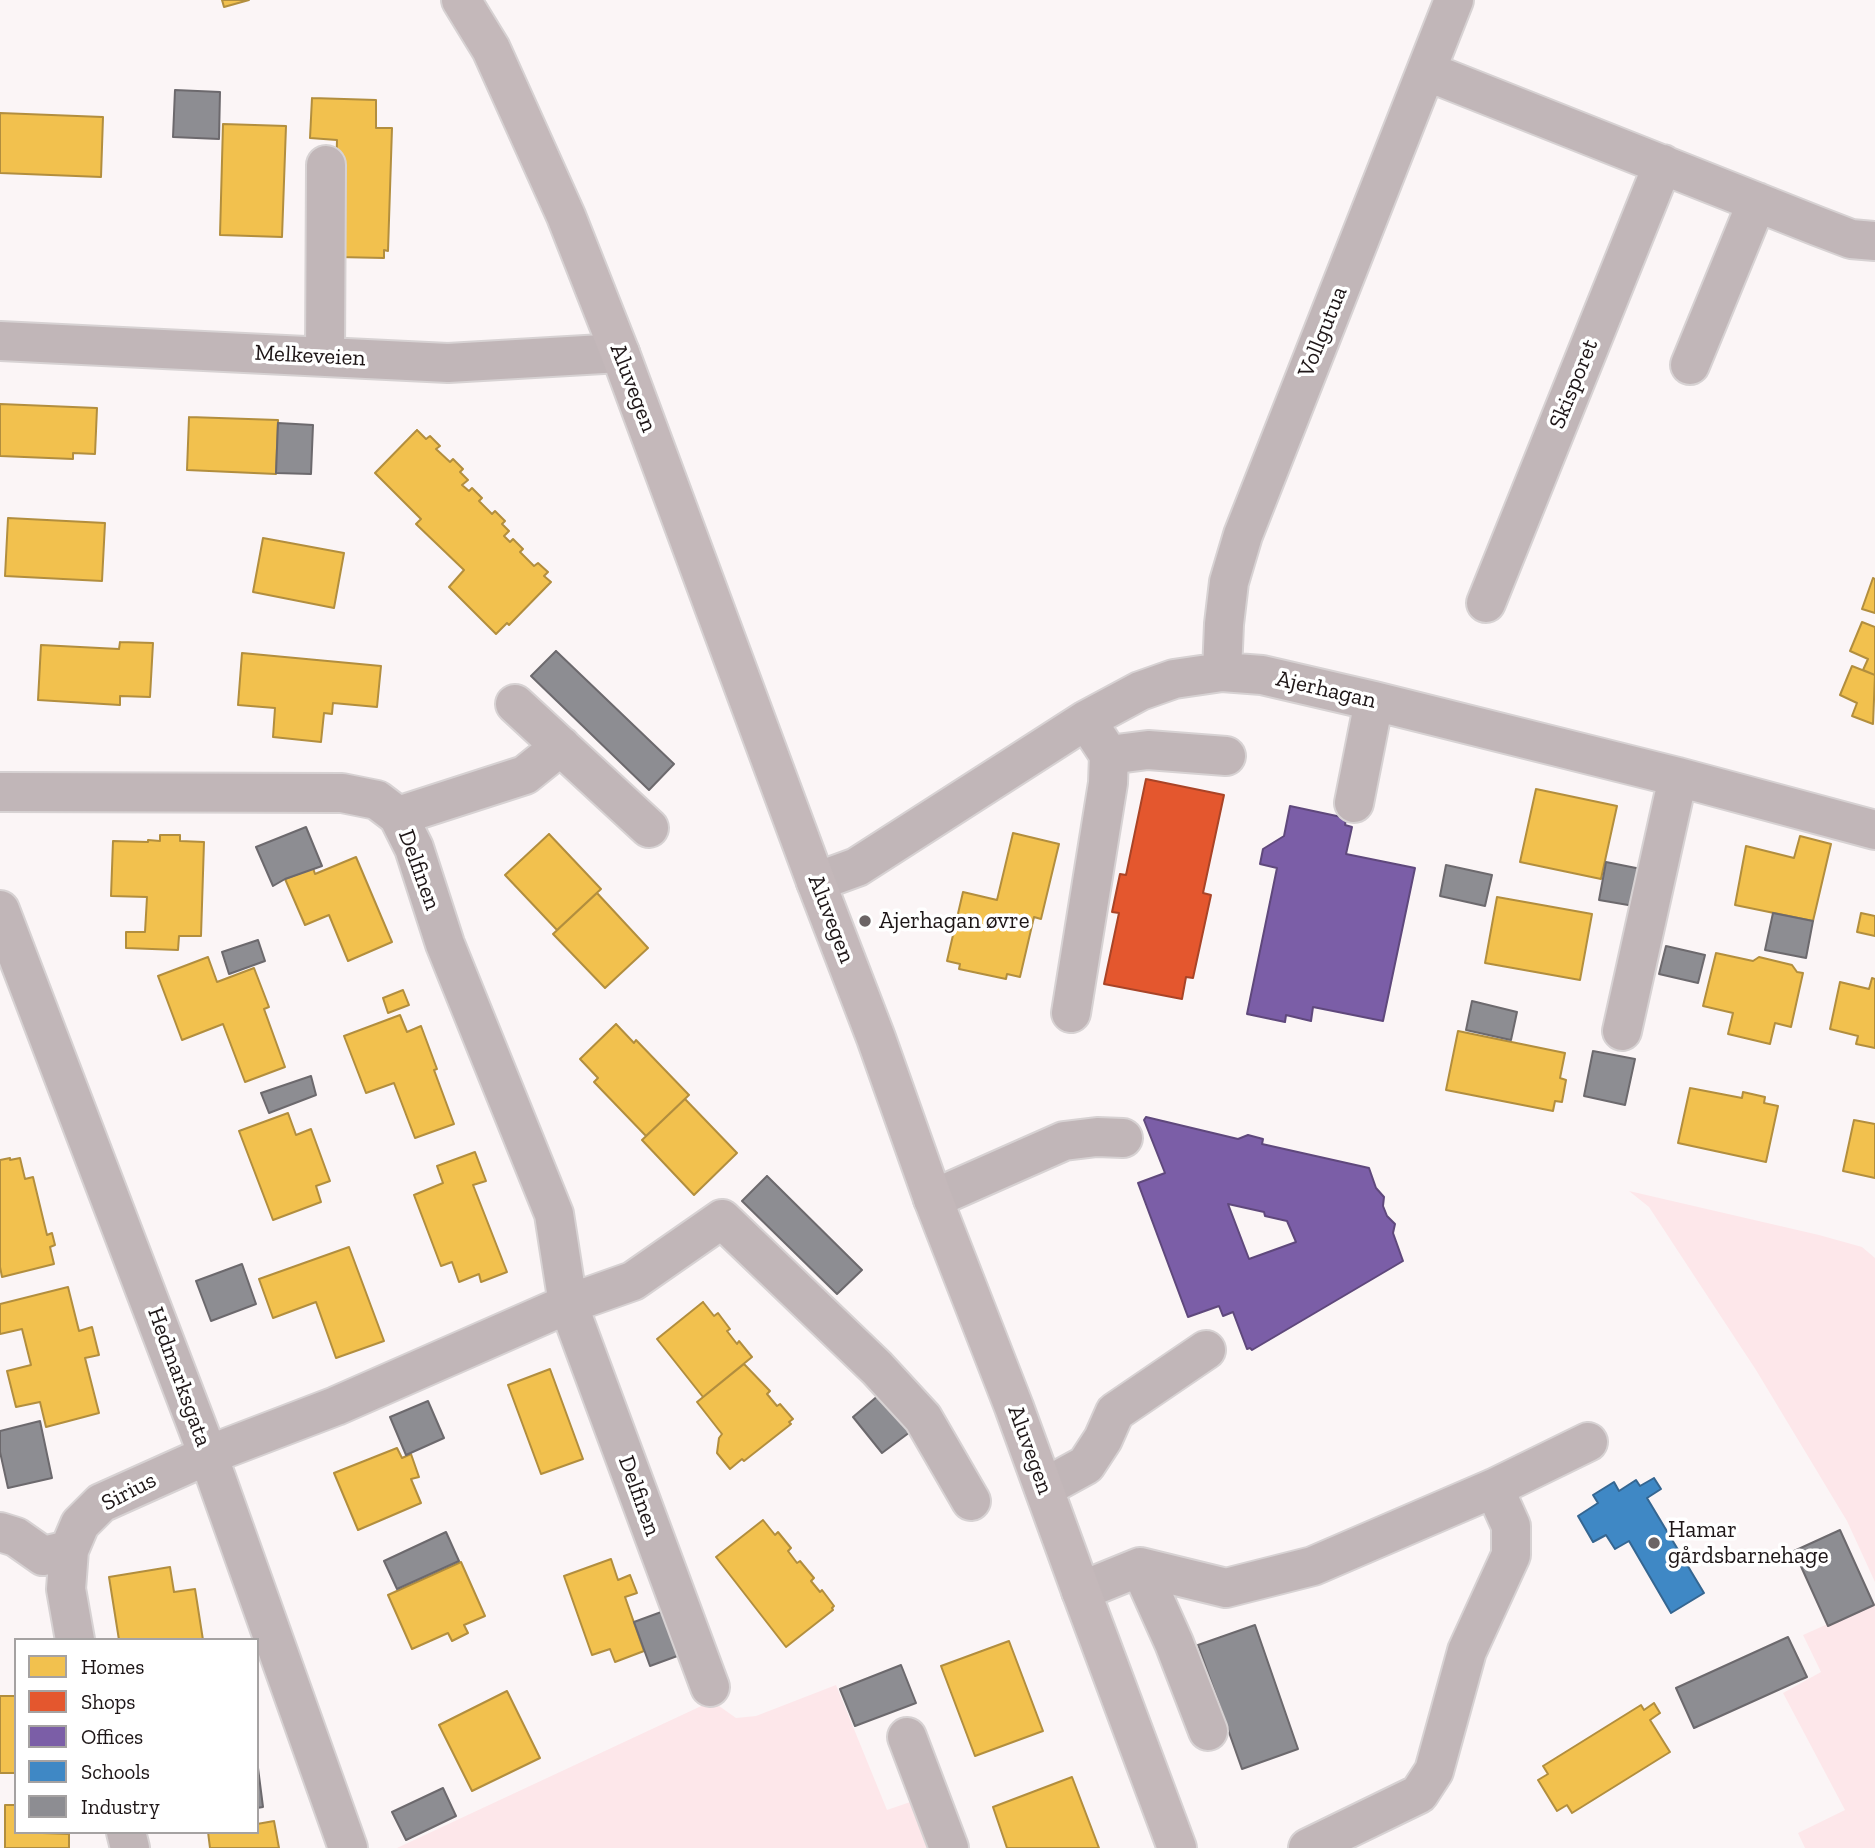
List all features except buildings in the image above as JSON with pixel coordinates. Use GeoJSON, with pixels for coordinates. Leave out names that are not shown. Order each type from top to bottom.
{"type":"FeatureCollection","features":[{"type":"Feature","properties":{"kind":"main road","name":"Aluvegen"},"geometry":{"type":"LineString","coordinates":[[461,0],[496,61],[566,216],[620,353],[1177,1848]]}},
{"type":"Feature","properties":{"kind":"street","name":"Vollgutua"},"geometry":{"type":"LineString","coordinates":[[1222,672],[1229,582],[1243,535],[1454,0]]}},
{"type":"Feature","properties":{"kind":"street"},"geometry":{"type":"LineString","coordinates":[[1426,71],[1851,239],[1875,241]]}},
{"type":"Feature","properties":{"kind":"street","name":"Skisporet"},"geometry":{"type":"LineString","coordinates":[[1486,603],[1663,164]]}},
{"type":"Feature","properties":{"kind":"street"},"geometry":{"type":"LineString","coordinates":[[325,357],[326,165]]}},
{"type":"Feature","properties":{"kind":"street"},"geometry":{"type":"LineString","coordinates":[[1690,365],[1757,202]]}},
{"type":"Feature","properties":{"kind":"street","name":"Melkeveien"},"geometry":{"type":"LineString","coordinates":[[0,341],[448,363],[620,353]]}},
{"type":"Feature","properties":{"kind":"street","name":"Ajerhagan"},"geometry":{"type":"LineString","coordinates":[[816,882],[857,867],[1086,720],[1140,691],[1174,679],[1222,672],[1262,675],[1374,701],[1678,777],[1875,830]]}},
{"type":"Feature","properties":{"kind":"street"},"geometry":{"type":"LineString","coordinates":[[1354,803],[1374,701]]}},
{"type":"Feature","properties":{"kind":"street"},"geometry":{"type":"LineString","coordinates":[[515,704],[649,828]]}},
{"type":"Feature","properties":{"kind":"street"},"geometry":{"type":"LineString","coordinates":[[1071,1013],[1108,783],[1110,755],[1086,720]]}},
{"type":"Feature","properties":{"kind":"street"},"geometry":{"type":"LineString","coordinates":[[398,816],[525,775],[561,746]]}},
{"type":"Feature","properties":{"kind":"street"},"geometry":{"type":"LineString","coordinates":[[1110,755],[1148,751],[1226,756]]}},
{"type":"Feature","properties":{"kind":"street"},"geometry":{"type":"LineString","coordinates":[[1622,1031],[1678,777]]}},
{"type":"Feature","properties":{"kind":"street","name":"Delfinen"},"geometry":{"type":"LineString","coordinates":[[0,792],[342,793],[377,800],[398,816],[414,848],[445,944],[554,1214],[568,1304],[710,1687]]}},
{"type":"Feature","properties":{"kind":"street","name":"Hedmarksgata"},"geometry":{"type":"LineString","coordinates":[[0,910],[208,1455],[348,1848]]}},
{"type":"Feature","properties":{"kind":"street"},"geometry":{"type":"LineString","coordinates":[[933,1199],[1065,1141],[1123,1138]]}},
{"type":"Feature","properties":{"kind":"street"},"geometry":{"type":"LineString","coordinates":[[208,1455],[336,1406],[568,1304],[633,1281],[722,1219],[877,1368],[923,1418],[971,1501]]}},
{"type":"Feature","properties":{"kind":"street"},"geometry":{"type":"LineString","coordinates":[[1044,1488],[1086,1465],[1103,1439],[1115,1412],[1206,1350]]}},
{"type":"Feature","properties":{"kind":"street"},"geometry":{"type":"LineString","coordinates":[[1080,1591],[1140,1567],[1226,1588],[1313,1566],[1494,1488],[1588,1442]]}},
{"type":"Feature","properties":{"kind":"street","name":"Sirius"},"geometry":{"type":"LineString","coordinates":[[75,1638],[66,1590],[69,1550],[80,1524],[100,1503],[208,1455]]}},
{"type":"Feature","properties":{"kind":"street"},"geometry":{"type":"LineString","coordinates":[[1308,1848],[1419,1794],[1434,1772],[1466,1651],[1511,1555],[1511,1526],[1494,1488]]}},
{"type":"Feature","properties":{"kind":"street"},"geometry":{"type":"LineString","coordinates":[[0,1532],[16,1537],[43,1556],[69,1550]]}},
{"type":"Feature","properties":{"kind":"street"},"geometry":{"type":"LineString","coordinates":[[1140,1567],[1174,1643],[1208,1731]]}},
{"type":"Feature","properties":{"kind":"street"},"geometry":{"type":"LineString","coordinates":[[907,1737],[949,1848]]}},
{"type":"Feature","properties":{"kind":"shaded area"},"geometry":{"type":"Polygon","coordinates":[[[1629,1191],[1819,1235],[1862,1247],[1875,1258],[1875,1582],[1847,1521],[1756,1370],[1649,1207],[1629,1191]]]}},
{"type":"Feature","properties":{"kind":"shaded area"},"geometry":{"type":"Polygon","coordinates":[[[1875,1603],[1875,1848],[1805,1848],[1798,1833],[1845,1810],[1783,1693],[1821,1672],[1803,1635],[1875,1603]]]}},
{"type":"Feature","properties":{"kind":"shaded area"},"geometry":{"type":"Polygon","coordinates":[[[836,1685],[887,1810],[919,1799],[938,1848],[397,1848],[712,1701],[736,1718],[756,1716],[836,1685]]]}},
{"type":"Feature","properties":{"kind":"place","name":"Ajerhagan øvre"},"geometry":{"type":"Point","coordinates":[865,921]}},
{"type":"Feature","properties":{"kind":"place","name":"Hamar gårdsbarnehage"},"geometry":{"type":"Point","coordinates":[1654,1543]}}]}
